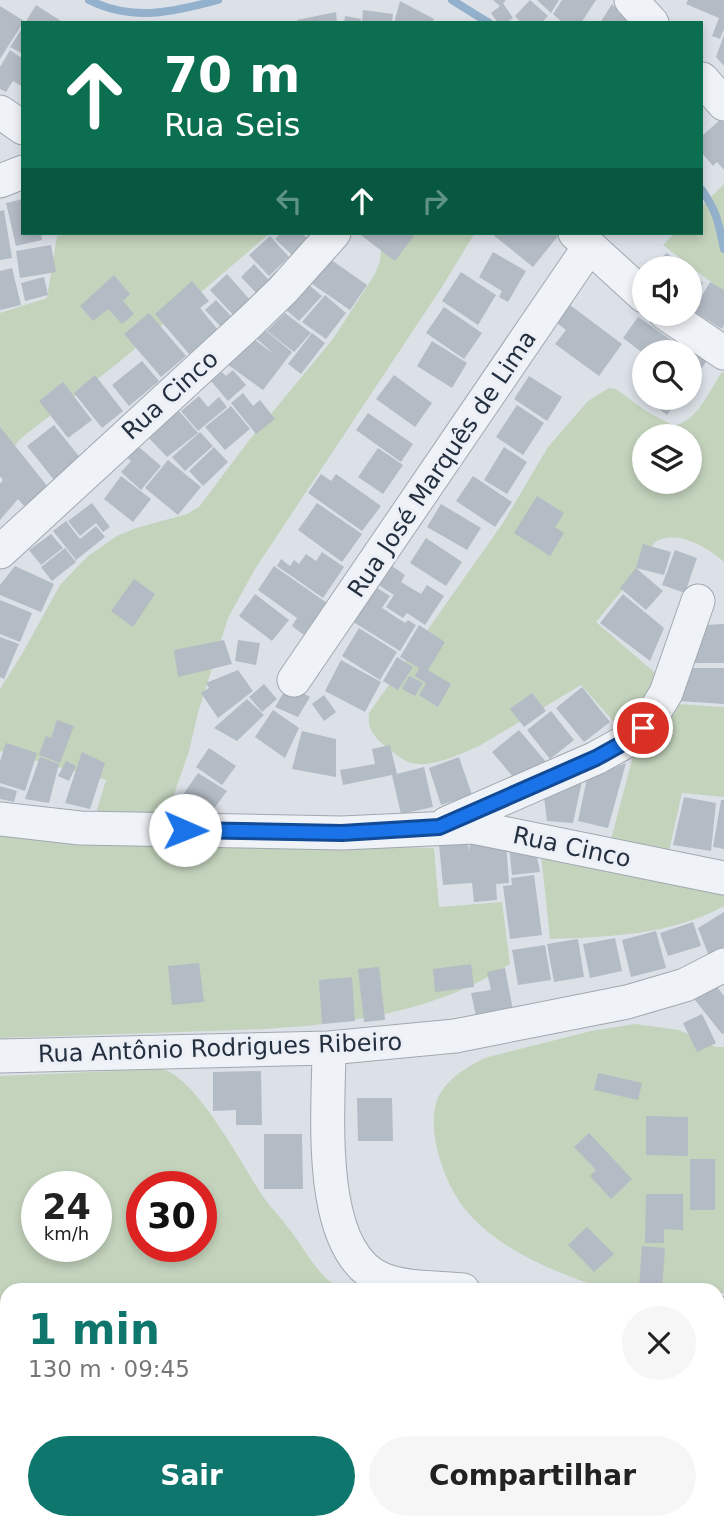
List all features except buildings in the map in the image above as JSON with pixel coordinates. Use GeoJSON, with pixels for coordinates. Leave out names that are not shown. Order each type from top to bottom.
{"type":"FeatureCollection","features":[{"type":"Feature","properties":{"kind":"street"},"geometry":{"type":"LineString","coordinates":[[632,0],[650,21]]}},
{"type":"Feature","properties":{"kind":"street"},"geometry":{"type":"LineString","coordinates":[[703,80],[724,104]]}},
{"type":"Feature","properties":{"kind":"street"},"geometry":{"type":"LineString","coordinates":[[0,112],[21,127]]}},
{"type":"Feature","properties":{"kind":"street"},"geometry":{"type":"LineString","coordinates":[[0,181],[21,173]]}},
{"type":"Feature","properties":{"kind":"street","name":"Rua Cinco"},"geometry":{"type":"LineString","coordinates":[[0,552],[250,323],[332,235]]}},
{"type":"Feature","properties":{"kind":"street"},"geometry":{"type":"LineString","coordinates":[[582,240],[632,285]]}},
{"type":"Feature","properties":{"kind":"street","name":"Rua José Marquês de Lima"},"geometry":{"type":"LineString","coordinates":[[294,680],[582,240]]}},
{"type":"Feature","properties":{"kind":"street"},"geometry":{"type":"LineString","coordinates":[[684,326],[724,353]]}},
{"type":"Feature","properties":{"kind":"street"},"geometry":{"type":"LineString","coordinates":[[439,827],[596,758],[632,738],[652,716],[666,693],[698,601]]}},
{"type":"Feature","properties":{"kind":"street","name":"Rua Cinco"},"geometry":{"type":"LineString","coordinates":[[0,819],[80,828],[328,833],[473,827],[724,878]]}},
{"type":"Feature","properties":{"kind":"street","name":"Rua Antônio Rodrigues Ribeiro"},"geometry":{"type":"LineString","coordinates":[[0,1056],[329,1048],[455,1036],[614,1004],[685,985],[724,965]]}},
{"type":"Feature","properties":{"kind":"street"},"geometry":{"type":"LineString","coordinates":[[329,1048],[332,1193],[340,1227],[352,1253],[370,1273],[394,1283]]}},
{"type":"Feature","properties":{"kind":"green space"},"geometry":{"type":"Polygon","coordinates":[[[724,184],[724,292],[702,275],[702,256],[677,256],[663,245],[673,235],[703,235],[703,205],[724,184]]]}},
{"type":"Feature","properties":{"kind":"green space"},"geometry":{"type":"Polygon","coordinates":[[[268,235],[118,363],[20,439],[0,465],[0,313],[47,298],[57,236],[268,235]]]}},
{"type":"Feature","properties":{"kind":"green space"},"geometry":{"type":"Polygon","coordinates":[[[383,235],[474,235],[255,569],[228,618],[171,803],[161,818],[96,813],[106,780],[0,751],[0,689],[60,585],[88,556],[117,536],[187,514],[199,507],[247,443],[333,339],[375,274],[380,261],[383,235]]]}},
{"type":"Feature","properties":{"kind":"green space"},"geometry":{"type":"Polygon","coordinates":[[[722,372],[724,373],[724,562],[701,546],[682,539],[655,542],[620,593],[596,622],[661,678],[622,731],[581,685],[479,746],[446,759],[428,764],[411,763],[380,742],[370,727],[369,713],[503,523],[548,447],[588,401],[609,388],[616,389],[632,401],[632,410],[645,410],[670,424],[632,424],[632,494],[702,494],[702,424],[679,424],[697,410],[702,410],[702,403],[722,372]]]}},
{"type":"Feature","properties":{"kind":"green space"},"geometry":{"type":"Polygon","coordinates":[[[678,704],[724,707],[724,797],[682,793],[667,860],[609,847],[633,756],[678,704]]]}},
{"type":"Feature","properties":{"kind":"green space"},"geometry":{"type":"Polygon","coordinates":[[[0,831],[434,848],[439,907],[502,902],[510,964],[473,985],[434,1000],[352,1020],[266,1029],[0,1038],[0,831]]]}},
{"type":"Feature","properties":{"kind":"green space"},"geometry":{"type":"Polygon","coordinates":[[[541,853],[724,888],[724,906],[704,916],[661,929],[550,939],[541,853]]]}},
{"type":"Feature","properties":{"kind":"green space"},"geometry":{"type":"Polygon","coordinates":[[[635,1024],[679,1030],[716,1047],[724,1047],[724,1283],[585,1282],[509,1247],[470,1215],[453,1190],[445,1174],[435,1138],[436,1105],[445,1086],[462,1071],[488,1057],[591,1031],[635,1024]]]}},
{"type":"Feature","properties":{"kind":"green space"},"geometry":{"type":"Polygon","coordinates":[[[160,1069],[173,1074],[187,1086],[216,1121],[264,1197],[315,1265],[332,1283],[0,1283],[0,1076],[160,1069]]]}},
{"type":"Feature","properties":{"kind":"waterway"},"geometry":{"type":"LineString","coordinates":[[89,0],[105,7],[137,13],[169,11],[218,0]]}},
{"type":"Feature","properties":{"kind":"waterway"},"geometry":{"type":"LineString","coordinates":[[452,0],[486,21]]}},
{"type":"Feature","properties":{"kind":"waterway"},"geometry":{"type":"LineString","coordinates":[[703,192],[719,225],[724,249]]}},
{"type":"Feature","properties":{"kind":"route"},"geometry":{"type":"LineString","coordinates":[[185,830],[342,833],[439,827],[596,758],[632,738],[643,728]]}}]}
